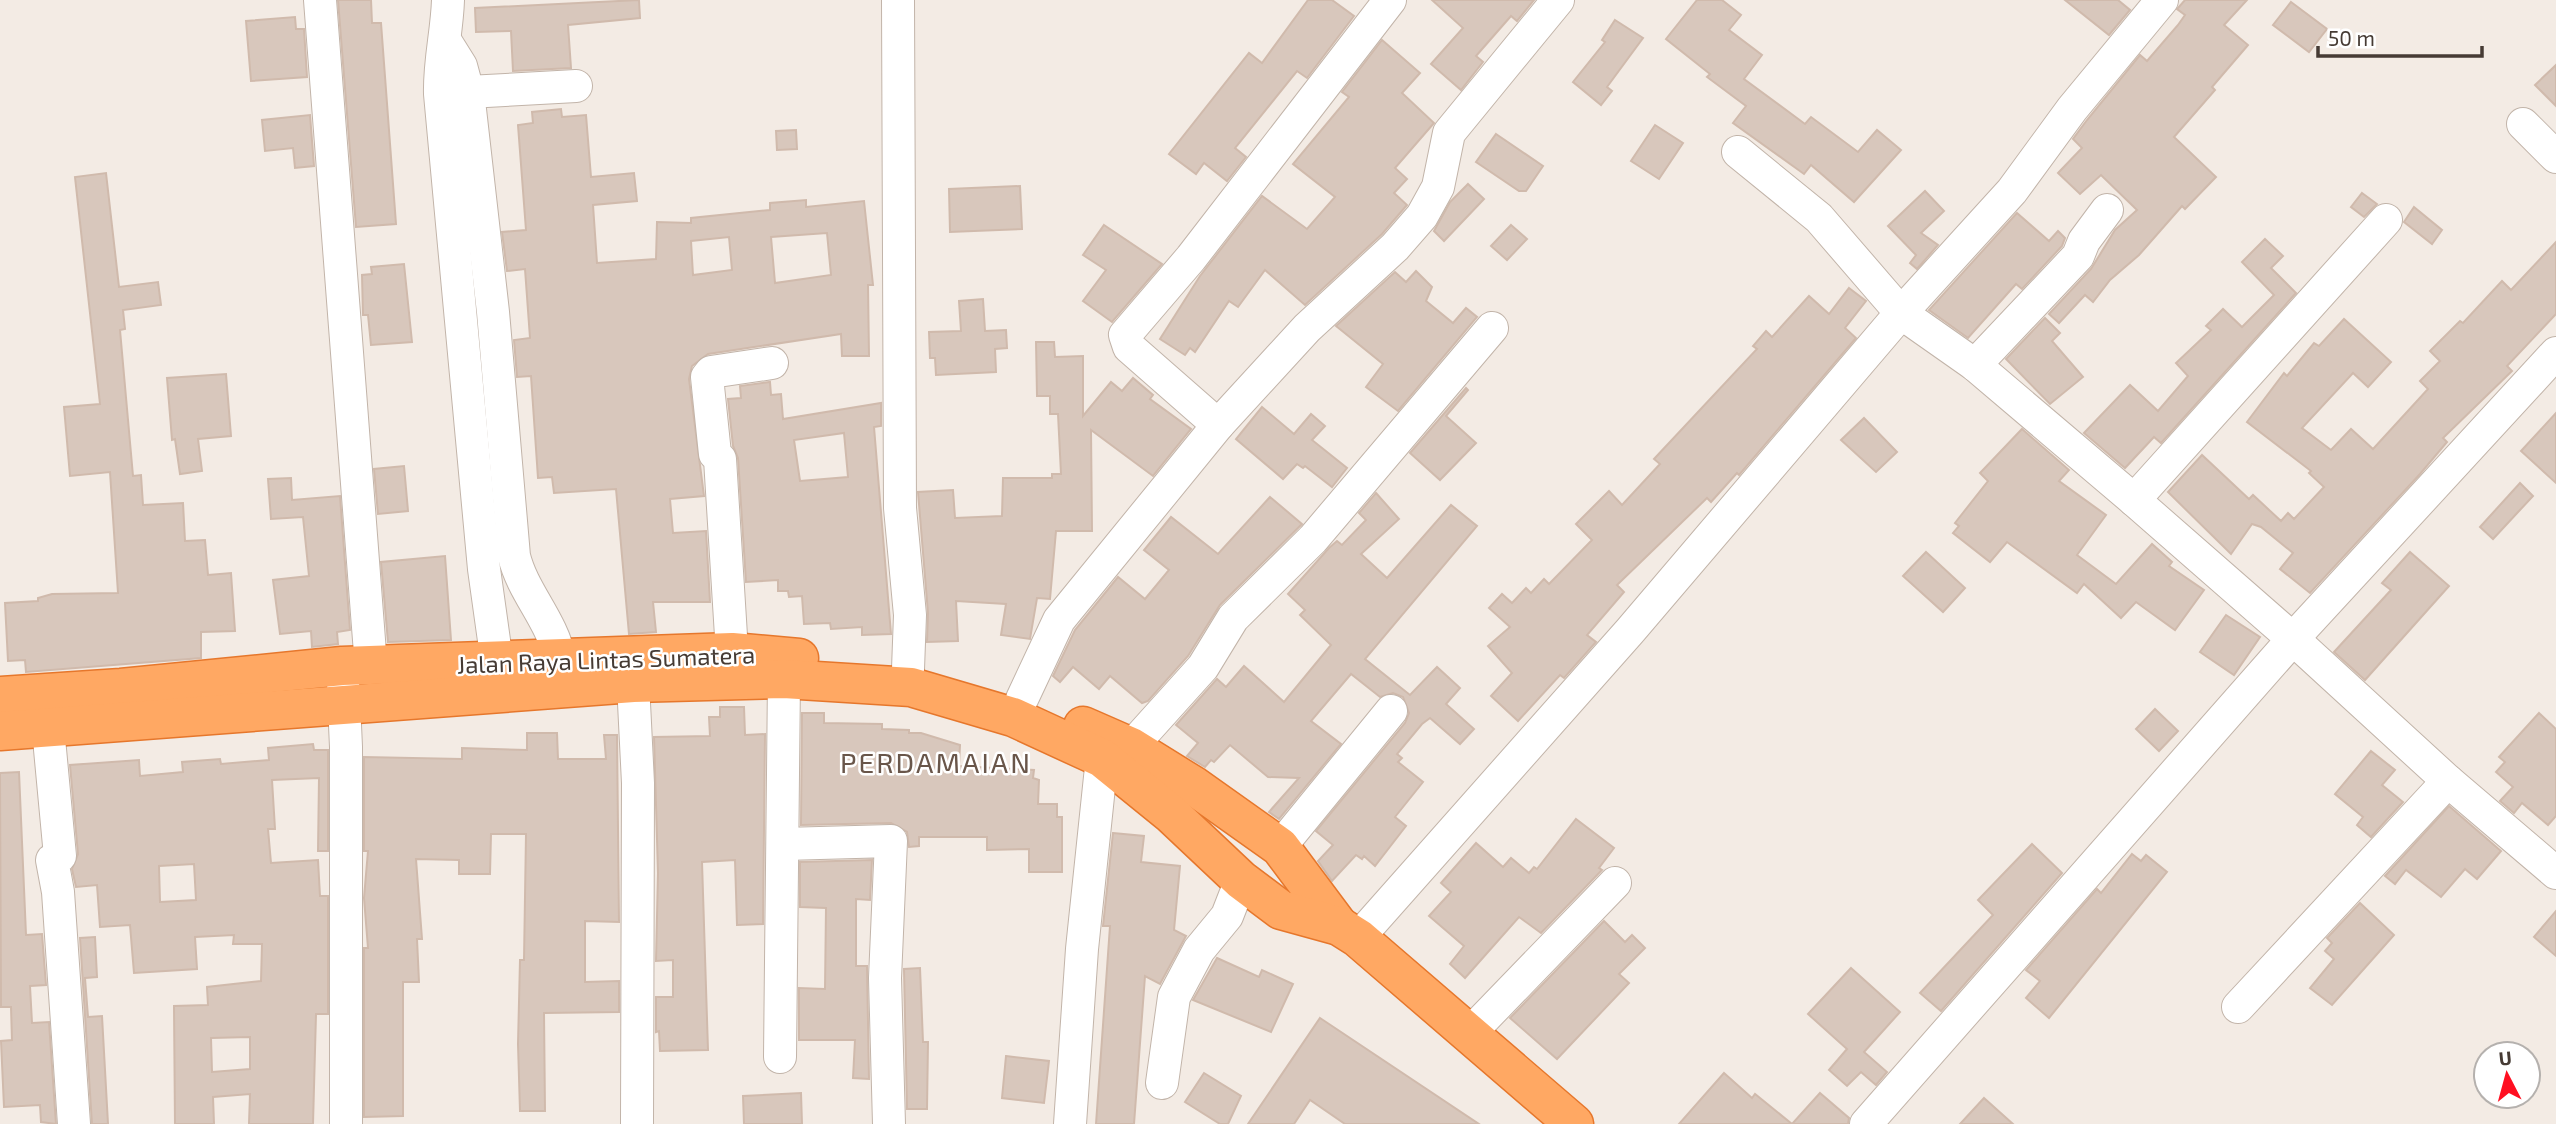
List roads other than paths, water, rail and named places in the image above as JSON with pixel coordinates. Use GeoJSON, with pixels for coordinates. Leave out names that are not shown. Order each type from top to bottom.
{"type":"FeatureCollection","features":[{"type":"Feature","properties":{"kind":"highway","name":"Jalan Raya Lintas Sumatera"},"geometry":{"type":"LineString","coordinates":[[0,696],[121,688],[357,666],[732,652],[908,669],[1022,699],[1117,752],[1171,814],[1241,880],[1281,910],[1349,932]]}},
{"type":"Feature","properties":{"kind":"highway","name":"Jalan Raya Lintas Sumatera"},"geometry":{"type":"LineString","coordinates":[[0,731],[633,683],[784,679],[911,687],[1117,752],[1194,786],[1280,848],[1349,932],[1574,1124]]}},
{"type":"Feature","properties":{"kind":"street"},"geometry":{"type":"LineString","coordinates":[[320,0],[357,666],[343,704],[346,1124]]}},
{"type":"Feature","properties":{"kind":"street"},"geometry":{"type":"LineString","coordinates":[[448,0],[446,42],[440,67],[440,94],[484,569],[497,662]]}},
{"type":"Feature","properties":{"kind":"street"},"geometry":{"type":"LineString","coordinates":[[898,0],[900,509],[911,615],[908,669]]}},
{"type":"Feature","properties":{"kind":"street"},"geometry":{"type":"LineString","coordinates":[[1218,425],[1129,347],[1125,335],[1191,258],[1390,0]]}},
{"type":"Feature","properties":{"kind":"street"},"geometry":{"type":"LineString","coordinates":[[1022,699],[1059,620],[1218,425],[1307,328],[1395,247],[1422,216],[1438,187],[1449,133],[1558,0]]}},
{"type":"Feature","properties":{"kind":"street"},"geometry":{"type":"LineString","coordinates":[[1349,932],[1630,631],[1902,313],[2012,191],[2072,109],[2162,0]]}},
{"type":"Feature","properties":{"kind":"street"},"geometry":{"type":"LineString","coordinates":[[446,42],[461,66],[468,92],[493,312],[514,556],[526,587],[551,627],[560,659]]}},
{"type":"Feature","properties":{"kind":"street"},"geometry":{"type":"LineString","coordinates":[[468,92],[576,86]]}},
{"type":"Feature","properties":{"kind":"street"},"geometry":{"type":"LineString","coordinates":[[2523,124],[2556,156]]}},
{"type":"Feature","properties":{"kind":"street"},"geometry":{"type":"LineString","coordinates":[[1738,152],[1819,218],[1902,313],[1975,365],[2134,500],[2293,639],[2448,781],[2556,873]]}},
{"type":"Feature","properties":{"kind":"street"},"geometry":{"type":"LineString","coordinates":[[1975,365],[2078,256],[2084,241],[2107,210]]}},
{"type":"Feature","properties":{"kind":"street"},"geometry":{"type":"LineString","coordinates":[[2134,500],[2386,220]]}},
{"type":"Feature","properties":{"kind":"street"},"geometry":{"type":"LineString","coordinates":[[1070,1124],[1082,949],[1117,752],[1203,667],[1233,618],[1313,539],[1492,328]]}},
{"type":"Feature","properties":{"kind":"street"},"geometry":{"type":"LineString","coordinates":[[1866,1124],[2293,639],[2556,353]]}},
{"type":"Feature","properties":{"kind":"street"},"geometry":{"type":"LineString","coordinates":[[732,652],[720,459],[715,454],[707,377],[711,372],[730,367],[772,363]]}},
{"type":"Feature","properties":{"kind":"street"},"geometry":{"type":"LineString","coordinates":[[780,1057],[784,679]]}},
{"type":"Feature","properties":{"kind":"street"},"geometry":{"type":"LineString","coordinates":[[633,683],[638,783],[637,1124]]}},
{"type":"Feature","properties":{"kind":"street"},"geometry":{"type":"LineString","coordinates":[[1280,848],[1391,711]]}},
{"type":"Feature","properties":{"kind":"street"},"geometry":{"type":"LineString","coordinates":[[48,728],[60,856],[52,860],[58,892],[74,1124]]}},
{"type":"Feature","properties":{"kind":"street"},"geometry":{"type":"LineString","coordinates":[[2238,1007],[2448,781]]}},
{"type":"Feature","properties":{"kind":"street"},"geometry":{"type":"LineString","coordinates":[[784,844],[891,841],[885,978],[889,1124]]}},
{"type":"Feature","properties":{"kind":"street"},"geometry":{"type":"LineString","coordinates":[[1162,1083],[1174,998],[1199,950],[1227,916],[1241,880]]}},
{"type":"Feature","properties":{"kind":"street"},"geometry":{"type":"LineString","coordinates":[[1469,1034],[1615,883]]}},
{"type":"Feature","properties":{"kind":"district","name":"PERDAMAIAN"},"geometry":{"type":"Point","coordinates":[936,762]}}]}
